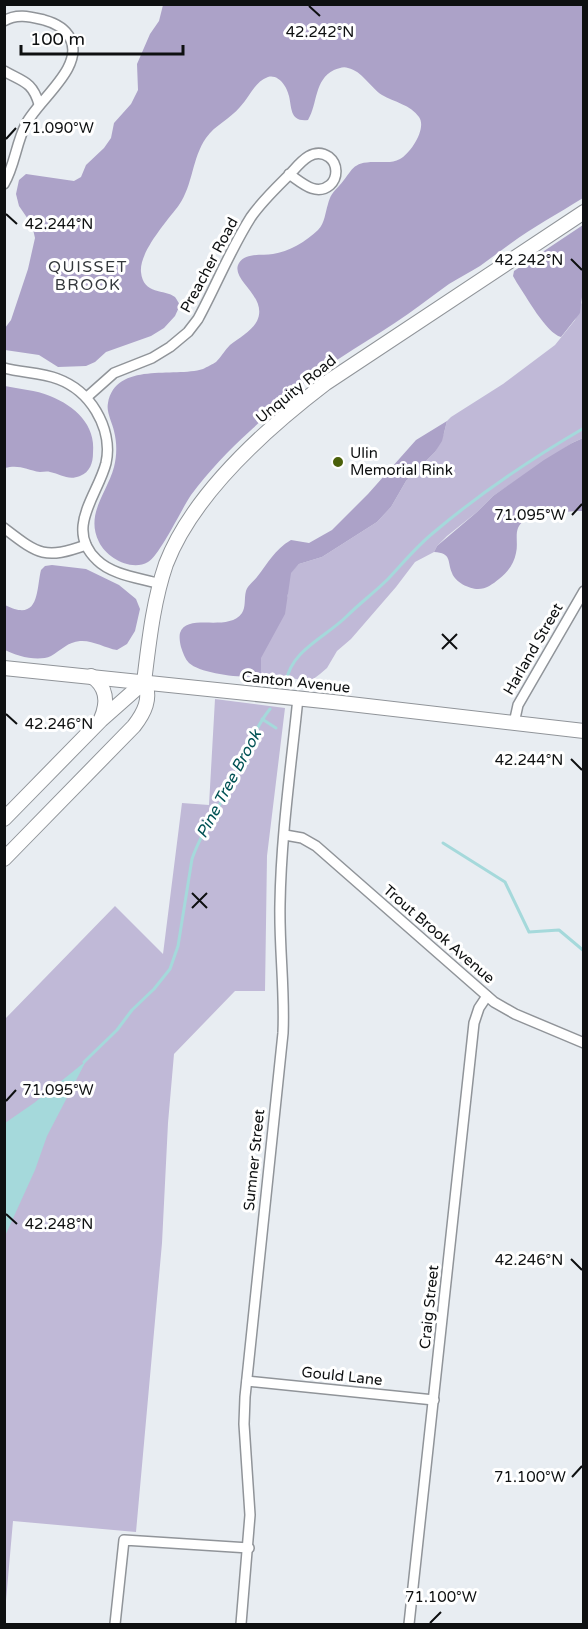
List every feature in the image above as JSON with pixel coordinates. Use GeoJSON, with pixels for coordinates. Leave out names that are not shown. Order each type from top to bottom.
{"type":"FeatureCollection","features":[{"type":"Feature","properties":{"kind":"main road","name":"Unquity Road"},"geometry":{"type":"LineString","coordinates":[[4,859],[139,719],[147,702],[148,692],[144,682],[160,584],[175,544],[197,507],[239,461],[311,394],[584,212]]}},
{"type":"Feature","properties":{"kind":"main road","name":"Canton Avenue"},"geometry":{"type":"LineString","coordinates":[[4,668],[298,698],[584,731]]}},
{"type":"Feature","properties":{"kind":"main road"},"geometry":{"type":"LineString","coordinates":[[91,676],[105,693],[101,720]]}},
{"type":"Feature","properties":{"kind":"main road"},"geometry":{"type":"LineString","coordinates":[[4,819],[101,720],[144,682]]}},
{"type":"Feature","properties":{"kind":"main road"},"geometry":{"type":"LineString","coordinates":[[101,720],[110,716],[118,717],[125,722],[127,734]]}},
{"type":"Feature","properties":{"kind":"street"},"geometry":{"type":"LineString","coordinates":[[4,21],[25,16],[51,22],[66,32],[72,41],[74,52],[72,63],[39,104],[22,132],[12,170],[4,184]]}},
{"type":"Feature","properties":{"kind":"street"},"geometry":{"type":"LineString","coordinates":[[4,71],[29,85],[39,104]]}},
{"type":"Feature","properties":{"kind":"street"},"geometry":{"type":"LineString","coordinates":[[320,153],[333,162],[336,170],[331,184],[318,190],[289,174],[306,158],[320,153]]}},
{"type":"Feature","properties":{"kind":"street","name":"Preacher Road"},"geometry":{"type":"LineString","coordinates":[[87,397],[114,373],[158,354],[188,332],[198,319],[251,216],[289,174]]}},
{"type":"Feature","properties":{"kind":"street"},"geometry":{"type":"LineString","coordinates":[[4,368],[58,379],[87,397],[104,426],[107,447],[105,468],[84,516],[86,545],[97,561],[108,568],[160,584]]}},
{"type":"Feature","properties":{"kind":"street"},"geometry":{"type":"LineString","coordinates":[[4,528],[25,544],[43,553],[61,553],[86,545]]}},
{"type":"Feature","properties":{"kind":"street","name":"Harland Street"},"geometry":{"type":"LineString","coordinates":[[514,723],[521,699],[584,591]]}},
{"type":"Feature","properties":{"kind":"street","name":"Sumner Street"},"geometry":{"type":"LineString","coordinates":[[242,1624],[249,1548],[250,1488],[244,1424],[246,1381],[283,1033],[284,1003],[279,910],[298,698]]}},
{"type":"Feature","properties":{"kind":"street","name":"Trout Brook Avenue"},"geometry":{"type":"LineString","coordinates":[[285,835],[302,838],[316,846],[487,996],[515,1014],[584,1042]]}},
{"type":"Feature","properties":{"kind":"street","name":"Craig Street"},"geometry":{"type":"LineString","coordinates":[[409,1624],[474,1023],[479,1008],[487,996]]}},
{"type":"Feature","properties":{"kind":"street","name":"Gould Lane"},"geometry":{"type":"LineString","coordinates":[[246,1381],[434,1400]]}},
{"type":"Feature","properties":{"kind":"street"},"geometry":{"type":"LineString","coordinates":[[116,1624],[124,1540],[249,1548]]}},
{"type":"Feature","properties":{"kind":"shaded area"},"geometry":{"type":"Polygon","coordinates":[[[163,5],[583,5],[583,198],[449,284],[299,387],[234,446],[204,478],[191,495],[153,558],[141,565],[134,565],[113,558],[107,553],[102,548],[95,532],[96,513],[116,458],[115,436],[108,413],[108,403],[113,390],[122,381],[134,376],[203,369],[216,362],[230,345],[249,331],[257,321],[258,304],[239,276],[237,269],[239,263],[246,257],[285,251],[314,234],[323,221],[333,192],[354,167],[363,163],[390,162],[400,159],[413,146],[421,127],[419,117],[412,109],[382,95],[358,72],[346,67],[334,70],[323,80],[308,120],[295,117],[289,96],[279,79],[268,77],[263,79],[244,103],[206,138],[198,154],[184,197],[144,255],[141,272],[146,284],[150,288],[175,297],[180,305],[175,316],[164,328],[151,336],[106,352],[95,362],[86,366],[58,367],[39,355],[5,350],[5,328],[11,320],[28,269],[35,238],[32,225],[19,206],[16,194],[19,180],[26,174],[74,181],[81,177],[86,165],[111,138],[114,123],[131,104],[138,90],[137,64],[150,34],[159,21],[163,5]]]}},
{"type":"Feature","properties":{"kind":"shaded area"},"geometry":{"type":"Polygon","coordinates":[[[583,225],[584,281],[580,313],[561,337],[543,322],[513,276],[514,271],[583,225]]]}},
{"type":"Feature","properties":{"kind":"shaded area"},"geometry":{"type":"Polygon","coordinates":[[[583,281],[583,438],[493,496],[447,536],[434,552],[415,562],[351,639],[337,651],[327,668],[312,680],[261,676],[260,658],[288,595],[290,573],[299,564],[322,557],[377,522],[391,507],[406,481],[435,452],[447,421],[451,417],[503,384],[555,345],[575,320],[582,302],[583,281]]]}},
{"type":"Feature","properties":{"kind":"shaded area"},"geometry":{"type":"Polygon","coordinates":[[[5,386],[50,396],[68,405],[82,418],[93,443],[92,460],[86,472],[72,478],[19,467],[5,468],[5,386]]]}},
{"type":"Feature","properties":{"kind":"shaded area"},"geometry":{"type":"Polygon","coordinates":[[[447,421],[442,441],[435,452],[406,481],[391,507],[377,522],[322,557],[299,564],[291,573],[285,614],[261,658],[261,676],[224,675],[203,670],[189,663],[184,656],[180,642],[180,633],[184,627],[191,624],[227,622],[236,619],[243,611],[248,587],[280,548],[291,540],[309,543],[332,530],[416,440],[447,421]]]}},
{"type":"Feature","properties":{"kind":"shaded area"},"geometry":{"type":"Polygon","coordinates":[[[583,438],[583,511],[544,514],[521,523],[517,531],[517,548],[512,564],[502,577],[489,586],[474,589],[456,579],[448,558],[444,554],[434,552],[437,546],[493,496],[544,460],[583,438]]]}},
{"type":"Feature","properties":{"kind":"shaded area"},"geometry":{"type":"Polygon","coordinates":[[[45,566],[86,569],[119,585],[136,599],[140,609],[135,631],[127,644],[117,650],[80,641],[46,658],[21,656],[5,650],[5,605],[25,610],[30,607],[37,595],[41,570],[45,566]]]}},
{"type":"Feature","properties":{"kind":"shaded area"},"geometry":{"type":"Polygon","coordinates":[[[215,699],[285,708],[267,856],[265,991],[235,991],[174,1054],[162,1243],[136,1532],[13,1521],[5,1612],[5,1019],[115,906],[163,954],[182,803],[209,805],[215,699]]]}},
{"type":"Feature","properties":{"kind":"water"},"geometry":{"type":"Polygon","coordinates":[[[86,1061],[47,1136],[35,1170],[5,1236],[5,1123],[86,1061]]]}},
{"type":"Feature","properties":{"kind":"waterway","name":"Pine Tree Brook"},"geometry":{"type":"LineString","coordinates":[[286,682],[289,671],[302,653],[339,624],[383,584],[433,533],[506,478],[584,428]]}},
{"type":"Feature","properties":{"kind":"waterway","name":"Pine Tree Brook"},"geometry":{"type":"LineString","coordinates":[[84,1062],[117,1030],[170,969],[178,946],[192,859],[196,848],[270,709]]}},
{"type":"Feature","properties":{"kind":"waterway"},"geometry":{"type":"LineString","coordinates":[[262,719],[276,728]]}},
{"type":"Feature","properties":{"kind":"waterway"},"geometry":{"type":"LineString","coordinates":[[443,843],[505,882],[529,932],[559,930],[584,951]]}},
{"type":"Feature","properties":{"kind":"place","name":"Ulin Memorial Rink"},"geometry":{"type":"Point","coordinates":[338,462]}},
{"type":"Feature","properties":{"kind":"district","name":"QUISSET BROOK"},"geometry":{"type":"Point","coordinates":[88,276]}}]}
